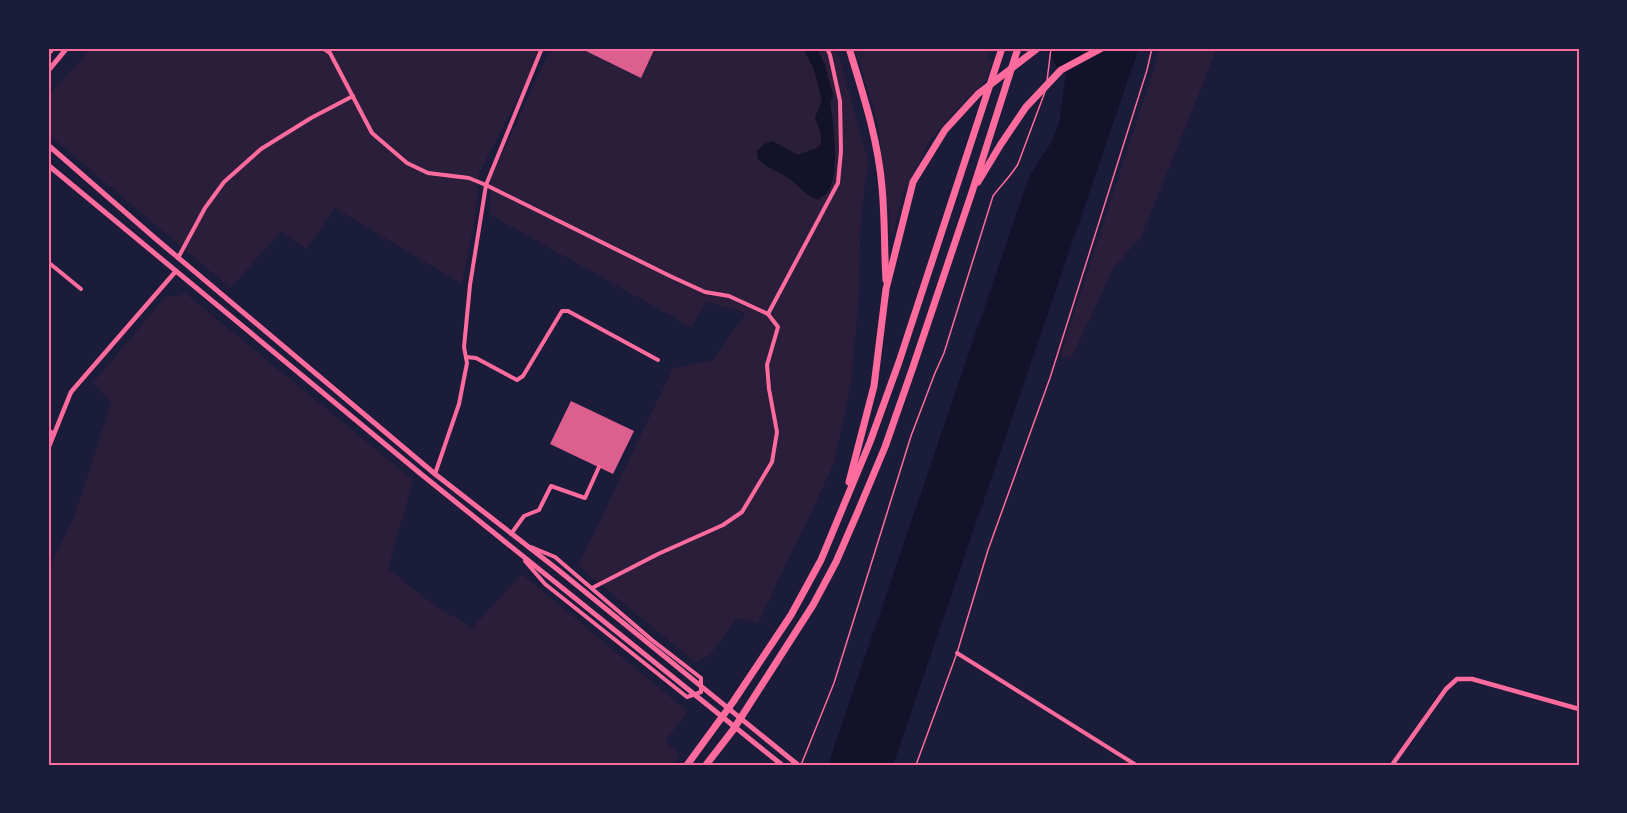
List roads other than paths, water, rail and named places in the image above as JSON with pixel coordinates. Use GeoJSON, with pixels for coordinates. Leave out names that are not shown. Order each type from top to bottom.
{"type":"FeatureCollection","features":[{"type":"Feature","properties":{"kind":"highway"},"geometry":{"type":"LineString","coordinates":[[849,48],[868,107],[879,160],[883,188],[886,288]]}},
{"type":"Feature","properties":{"kind":"highway"},"geometry":{"type":"LineString","coordinates":[[687,765],[733,702],[791,615],[821,560],[870,442],[899,362],[1002,48]]}},
{"type":"Feature","properties":{"kind":"highway"},"geometry":{"type":"LineString","coordinates":[[706,765],[733,730],[813,605],[836,562],[885,447],[972,192],[1018,48]]}},
{"type":"Feature","properties":{"kind":"highway"},"geometry":{"type":"LineString","coordinates":[[843,505],[874,386],[886,288],[913,182],[945,130],[978,94],[1038,48]]}},
{"type":"Feature","properties":{"kind":"highway"},"geometry":{"type":"LineString","coordinates":[[972,192],[1026,107],[1061,70],[1102,48]]}},
{"type":"Feature","properties":{"kind":"main road"},"geometry":{"type":"LineString","coordinates":[[48,54],[53,48]]}},
{"type":"Feature","properties":{"kind":"main road"},"geometry":{"type":"LineString","coordinates":[[48,71],[67,48]]}},
{"type":"Feature","properties":{"kind":"main road"},"geometry":{"type":"LineString","coordinates":[[48,145],[178,258],[435,474],[800,765]]}},
{"type":"Feature","properties":{"kind":"main road"},"geometry":{"type":"LineString","coordinates":[[48,165],[421,474],[782,765]]}},
{"type":"Feature","properties":{"kind":"street"},"geometry":{"type":"LineString","coordinates":[[323,48],[330,54],[372,133],[407,163],[428,173],[469,178],[486,185],[705,292],[729,296],[768,314],[778,327],[766,365],[777,432],[772,462],[742,512],[723,525],[658,554],[592,588]]}},
{"type":"Feature","properties":{"kind":"street"},"geometry":{"type":"LineString","coordinates":[[435,474],[459,404],[467,363],[464,347],[470,285],[486,185],[542,48]]}},
{"type":"Feature","properties":{"kind":"street"},"geometry":{"type":"LineString","coordinates":[[768,314],[838,183],[841,151],[840,101],[827,48]]}},
{"type":"Feature","properties":{"kind":"street"},"geometry":{"type":"LineString","coordinates":[[178,258],[205,208],[224,182],[261,149],[310,117],[353,96]]}},
{"type":"Feature","properties":{"kind":"street"},"geometry":{"type":"LineString","coordinates":[[48,262],[81,289]]}},
{"type":"Feature","properties":{"kind":"street"},"geometry":{"type":"LineString","coordinates":[[48,449],[71,392],[176,271]]}},
{"type":"Feature","properties":{"kind":"street"},"geometry":{"type":"LineString","coordinates":[[466,357],[476,358],[517,380],[523,376],[562,311],[568,311],[658,360]]}},
{"type":"Feature","properties":{"kind":"street"},"geometry":{"type":"LineString","coordinates":[[48,430],[54,434]]}},
{"type":"Feature","properties":{"kind":"street"},"geometry":{"type":"LineString","coordinates":[[511,534],[524,516],[539,510],[551,486],[585,498],[598,467]]}},
{"type":"Feature","properties":{"kind":"street"},"geometry":{"type":"LineString","coordinates":[[517,551],[545,584],[687,697],[701,693],[701,678],[652,640],[555,557],[524,544]]}},
{"type":"Feature","properties":{"kind":"street"},"geometry":{"type":"LineString","coordinates":[[957,653],[1136,765]]}},
{"type":"Feature","properties":{"kind":"street"},"geometry":{"type":"LineString","coordinates":[[1392,765],[1446,689],[1457,679],[1472,679],[1579,709]]}},
{"type":"Feature","properties":{"kind":"lane"},"geometry":{"type":"LineString","coordinates":[[800,765],[834,683],[911,436],[934,373],[944,353],[993,196],[1018,164],[1046,93],[1051,48]]}},
{"type":"Feature","properties":{"kind":"lane"},"geometry":{"type":"LineString","coordinates":[[916,765],[957,653],[988,550],[1053,370],[1152,48]]}},
{"type":"Feature","properties":{"kind":"waterway"},"geometry":{"type":"LineString","coordinates":[[810,48],[819,66],[827,96]]}}]}
